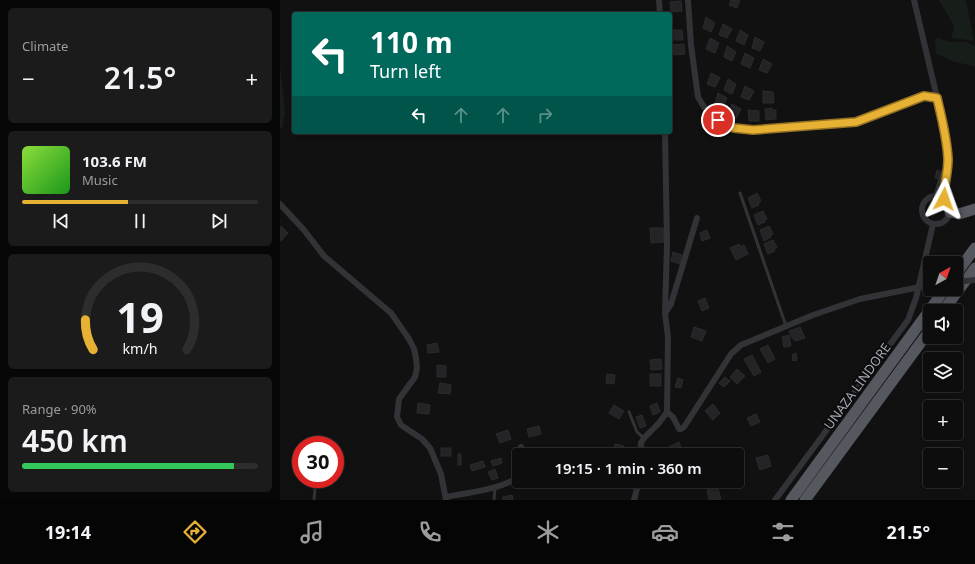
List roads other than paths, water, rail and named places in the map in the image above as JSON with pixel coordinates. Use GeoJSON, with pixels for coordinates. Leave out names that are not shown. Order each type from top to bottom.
{"type":"FeatureCollection","features":[{"type":"Feature","properties":{"kind":"highway"},"geometry":{"type":"LineString","coordinates":[[950,212],[959,214],[975,209]]}},
{"type":"Feature","properties":{"kind":"highway"},"geometry":{"type":"LineString","coordinates":[[963,264],[975,248]]}},
{"type":"Feature","properties":{"kind":"highway"},"geometry":{"type":"LineString","coordinates":[[949,304],[975,268]]}},
{"type":"Feature","properties":{"kind":"highway","name":"UNAZA LINDORE"},"geometry":{"type":"LineString","coordinates":[[791,500],[940,296]]}},
{"type":"Feature","properties":{"kind":"highway","name":"UNAZA LINDORE"},"geometry":{"type":"LineString","coordinates":[[805,500],[923,340]]}},
{"type":"Feature","properties":{"kind":"street"},"geometry":{"type":"LineString","coordinates":[[659,0],[660,12]]}},
{"type":"Feature","properties":{"kind":"street"},"geometry":{"type":"LineString","coordinates":[[688,0],[691,45],[698,97],[704,107],[718,120],[734,128],[753,130],[856,122],[924,96],[937,98]]}},
{"type":"Feature","properties":{"kind":"street"},"geometry":{"type":"LineString","coordinates":[[914,0],[947,140],[948,161],[944,199]]}},
{"type":"Feature","properties":{"kind":"street"},"geometry":{"type":"LineString","coordinates":[[642,448],[644,438],[667,412],[668,337],[666,313],[667,245],[665,134]]}},
{"type":"Feature","properties":{"kind":"street"},"geometry":{"type":"LineString","coordinates":[[936,196],[948,161]]}},
{"type":"Feature","properties":{"kind":"street"},"geometry":{"type":"LineString","coordinates":[[936,196],[944,199],[950,207],[949,216],[942,223],[933,224],[925,220],[921,211],[924,202],[931,197],[936,196]]}},
{"type":"Feature","properties":{"kind":"street"},"geometry":{"type":"LineString","coordinates":[[280,204],[304,230],[324,256],[391,313],[409,339],[414,349],[417,368],[415,377],[398,401],[397,417],[401,425],[426,442],[430,448],[442,474],[446,498],[495,488],[512,481]]}},
{"type":"Feature","properties":{"kind":"street"},"geometry":{"type":"LineString","coordinates":[[666,313],[671,304],[697,218]]}},
{"type":"Feature","properties":{"kind":"street"},"geometry":{"type":"LineString","coordinates":[[775,500],[908,320],[916,298],[933,224]]}},
{"type":"Feature","properties":{"kind":"street"},"geometry":{"type":"LineString","coordinates":[[963,281],[975,280]]}},
{"type":"Feature","properties":{"kind":"street"},"geometry":{"type":"LineString","coordinates":[[667,412],[673,417],[679,429],[681,429],[736,348],[786,326],[860,299],[923,286]]}},
{"type":"Feature","properties":{"kind":"street"},"geometry":{"type":"LineString","coordinates":[[634,500],[637,488]]}},
{"type":"Feature","properties":{"kind":"lane"},"geometry":{"type":"LineString","coordinates":[[740,193],[786,326]]}},
{"type":"Feature","properties":{"kind":"lane"},"geometry":{"type":"LineString","coordinates":[[629,412],[637,432],[644,438]]}},
{"type":"Feature","properties":{"kind":"lane"},"geometry":{"type":"LineString","coordinates":[[314,500],[315,488]]}},
{"type":"Feature","properties":{"kind":"lane"},"geometry":{"type":"LineString","coordinates":[[494,500],[495,488]]}}]}
